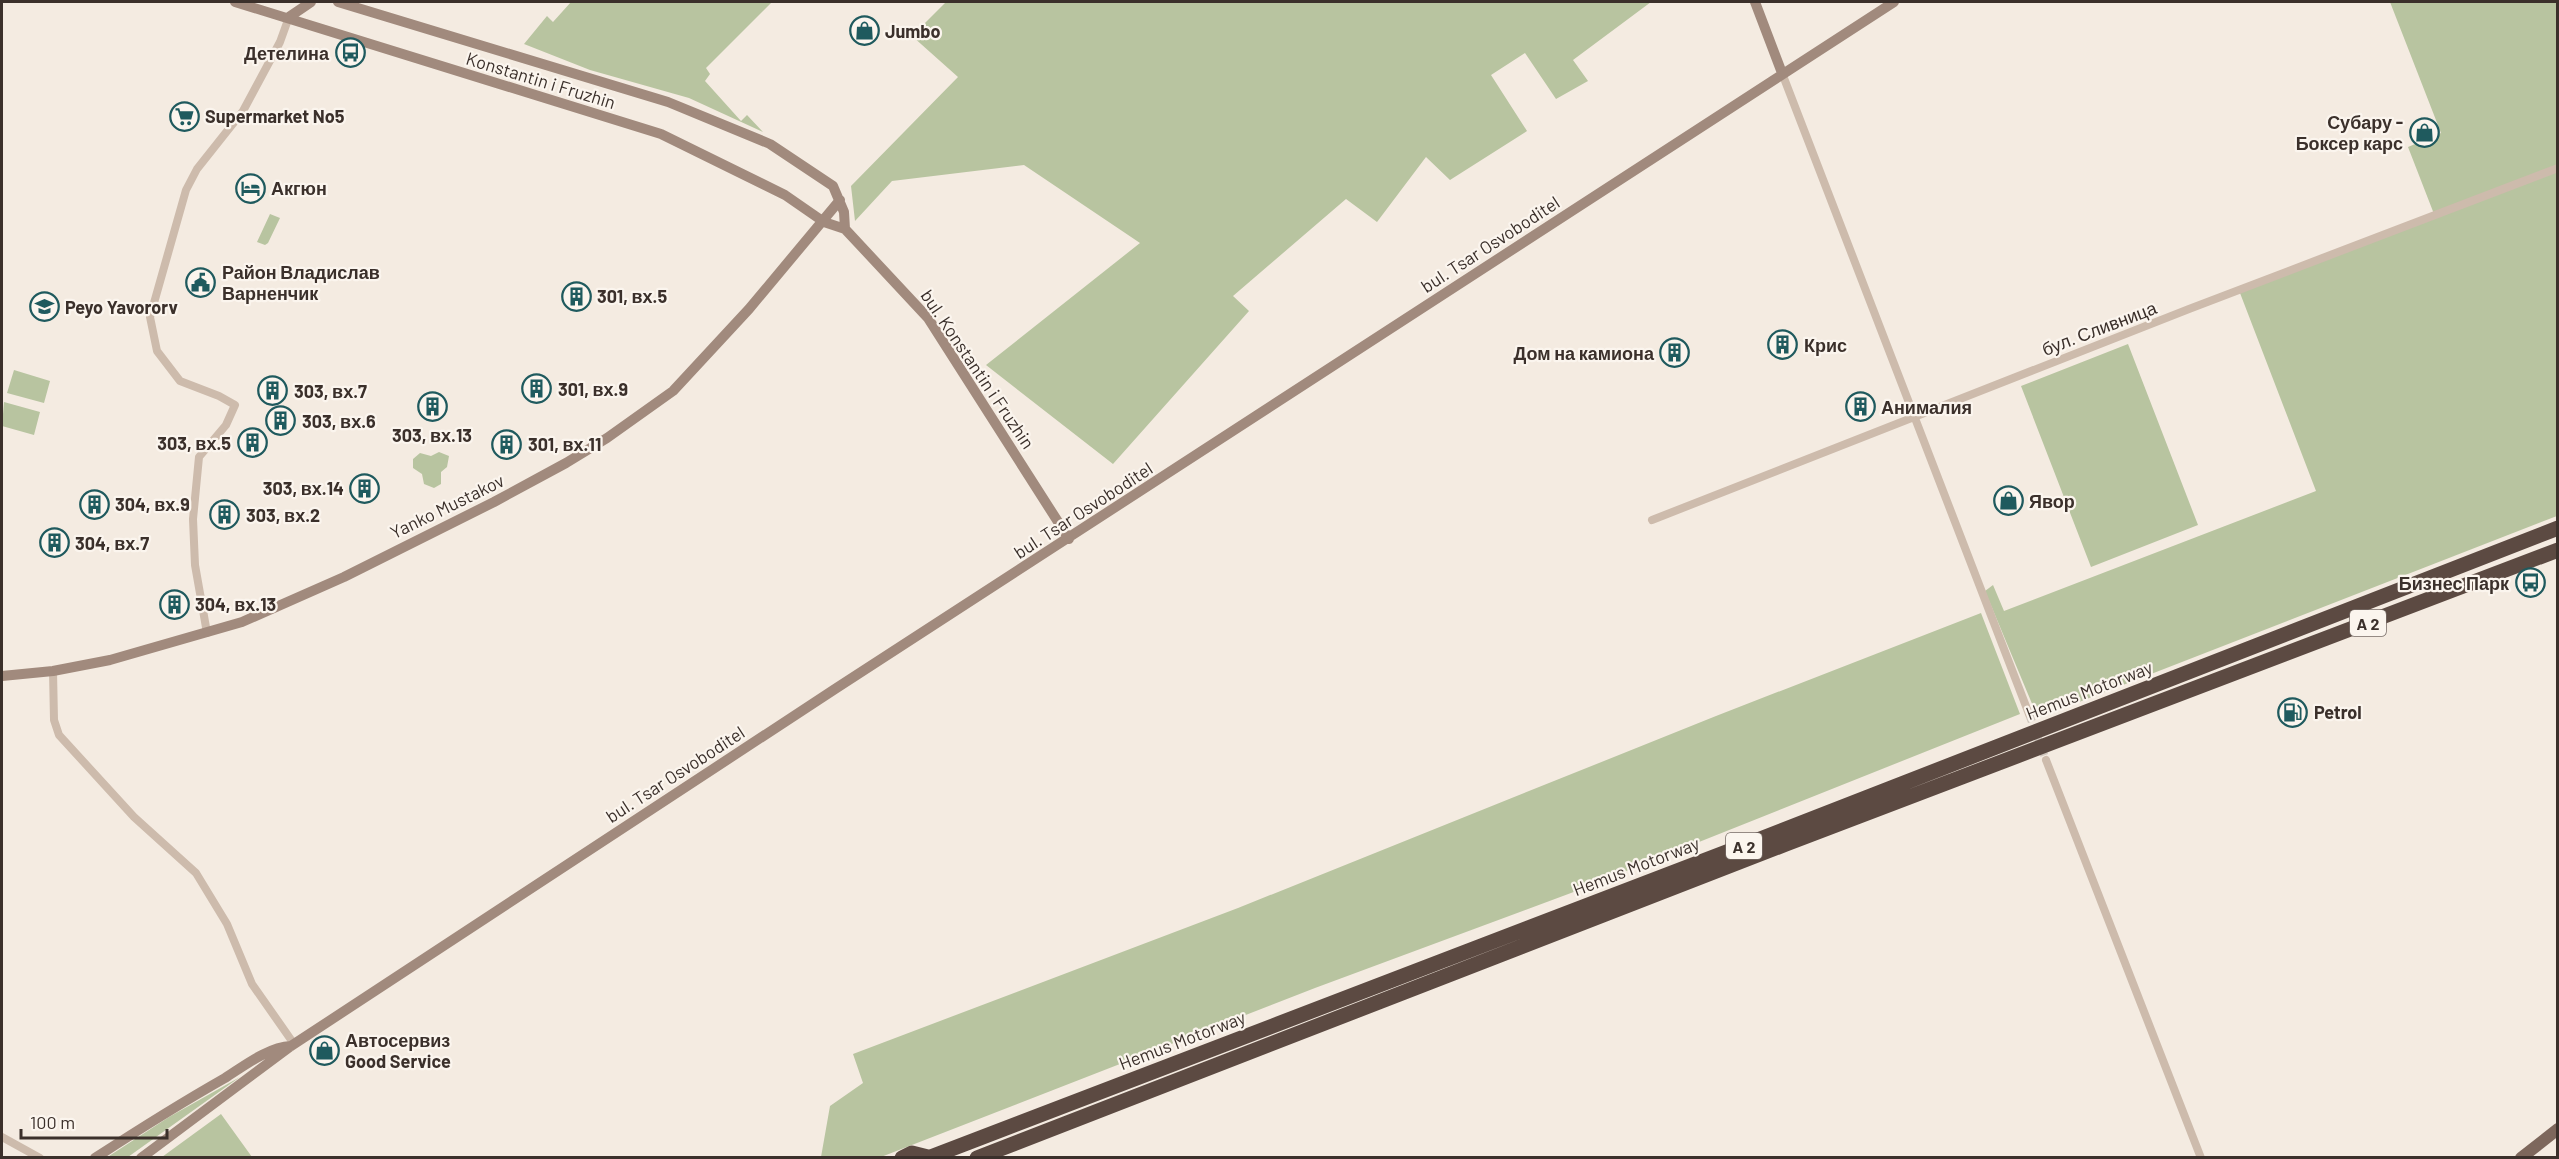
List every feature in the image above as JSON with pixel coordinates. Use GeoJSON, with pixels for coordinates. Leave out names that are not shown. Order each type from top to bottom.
{"type":"FeatureCollection","features":[{"type":"Feature","properties":{"kind":"highway","name":"Hemus Motorway"},"geometry":{"type":"LineString","coordinates":[[902,1158],[912,1154],[928,1157],[1750,843],[2558,528]]}},
{"type":"Feature","properties":{"kind":"highway","name":"Hemus Motorway"},"geometry":{"type":"LineString","coordinates":[[977,1158],[1775,848],[2558,550]]}},
{"type":"Feature","properties":{"kind":"main road"},"geometry":{"type":"LineString","coordinates":[[2521,1158],[2558,1129]]}},
{"type":"Feature","properties":{"kind":"street","name":"Konstantin i Fruzhin"},"geometry":{"type":"LineString","coordinates":[[235,2],[661,134],[786,195],[824,222]]}},
{"type":"Feature","properties":{"kind":"street"},"geometry":{"type":"LineString","coordinates":[[207,633],[195,565],[194,519],[199,457],[226,425],[235,405],[180,381],[157,351],[150,317],[186,190],[197,169],[243,111],[280,42],[292,2]]}},
{"type":"Feature","properties":{"kind":"street"},"geometry":{"type":"LineString","coordinates":[[289,18],[311,2]]}},
{"type":"Feature","properties":{"kind":"street","name":"Konstantin i Fruzhin"},"geometry":{"type":"LineString","coordinates":[[338,2],[353,4],[668,102],[770,144],[832,186],[840,200]]}},
{"type":"Feature","properties":{"kind":"street"},"geometry":{"type":"LineString","coordinates":[[1755,2],[2029,714]]}},
{"type":"Feature","properties":{"kind":"street","name":"bul. Tsar Osvoboditel"},"geometry":{"type":"LineString","coordinates":[[141,1158],[292,1045],[1894,2]]}},
{"type":"Feature","properties":{"kind":"street","name":"бул. Сливница"},"geometry":{"type":"LineString","coordinates":[[1652,520],[2558,168]]}},
{"type":"Feature","properties":{"kind":"street"},"geometry":{"type":"LineString","coordinates":[[840,200],[844,212],[845,229]]}},
{"type":"Feature","properties":{"kind":"street","name":"Yanko Mustakov"},"geometry":{"type":"LineString","coordinates":[[2,676],[53,671],[111,660],[207,633],[274,609],[528,484],[607,438],[673,391],[704,360],[824,222],[840,200]]}},
{"type":"Feature","properties":{"kind":"street","name":"bul. Konstantin i Fruzhin"},"geometry":{"type":"LineString","coordinates":[[824,222],[845,229],[898,282],[928,318],[1069,539]]}},
{"type":"Feature","properties":{"kind":"street"},"geometry":{"type":"LineString","coordinates":[[53,671],[54,720],[59,735],[134,817],[196,873],[227,924],[252,984],[292,1045]]}},
{"type":"Feature","properties":{"kind":"street"},"geometry":{"type":"LineString","coordinates":[[2046,759],[2201,1158]]}},
{"type":"Feature","properties":{"kind":"street","name":"bul. Tsar Osvoboditel"},"geometry":{"type":"LineString","coordinates":[[95,1158],[149,1122],[248,1064],[280,1047],[292,1045]]}},
{"type":"Feature","properties":{"kind":"street"},"geometry":{"type":"LineString","coordinates":[[2,1137],[40,1158]]}},
{"type":"Feature","properties":{"kind":"green space"},"geometry":{"type":"Polygon","coordinates":[[[571,2],[772,2],[706,68],[710,74],[705,81],[741,121],[747,115],[763,132],[689,98],[590,70],[524,44],[547,16],[553,22],[571,2]]]}},
{"type":"Feature","properties":{"kind":"green space"},"geometry":{"type":"Polygon","coordinates":[[[946,2],[1651,2],[1573,60],[1588,81],[1556,99],[1525,53],[1491,75],[1527,131],[1450,180],[1426,157],[1377,222],[1346,199],[1233,296],[1249,311],[1113,464],[986,365],[1140,243],[1024,165],[892,181],[855,221],[851,186],[958,77],[912,36],[946,2]]]}},
{"type":"Feature","properties":{"kind":"green space"},"geometry":{"type":"Polygon","coordinates":[[[2390,2],[2557,2],[2557,516],[2038,718],[1985,591],[1993,585],[2004,611],[2316,491],[2240,293],[2434,214],[2408,147],[2441,133],[2390,2]]]}},
{"type":"Feature","properties":{"kind":"green space"},"geometry":{"type":"Polygon","coordinates":[[[270,214],[280,218],[265,245],[257,242],[270,214]]]}},
{"type":"Feature","properties":{"kind":"green space"},"geometry":{"type":"Polygon","coordinates":[[[2128,344],[2198,525],[2091,567],[2021,386],[2128,344]]]}},
{"type":"Feature","properties":{"kind":"green space"},"geometry":{"type":"Polygon","coordinates":[[[14,370],[50,381],[44,403],[7,393],[14,370]]]}},
{"type":"Feature","properties":{"kind":"green space"},"geometry":{"type":"Polygon","coordinates":[[[4,402],[40,412],[34,435],[2,426],[4,402]]]}},
{"type":"Feature","properties":{"kind":"green space"},"geometry":{"type":"Polygon","coordinates":[[[439,452],[449,456],[447,467],[441,472],[441,484],[434,488],[424,484],[422,474],[413,468],[413,459],[420,453],[431,456],[439,452]]]}},
{"type":"Feature","properties":{"kind":"green space"},"geometry":{"type":"Polygon","coordinates":[[[1981,613],[2020,714],[1571,893],[1315,988],[881,1157],[821,1157],[830,1106],[863,1083],[853,1054],[1238,908],[1716,716],[1981,613]]]}},
{"type":"Feature","properties":{"kind":"green space"},"geometry":{"type":"Polygon","coordinates":[[[240,1077],[128,1157],[106,1158],[169,1117],[240,1077]]]}},
{"type":"Feature","properties":{"kind":"green space"},"geometry":{"type":"Polygon","coordinates":[[[221,1114],[252,1157],[162,1157],[221,1114]]]}},
{"type":"Feature","properties":{"kind":"tunnel"},"geometry":{"type":"LineString","coordinates":[[2029,714],[2046,760]]}},
{"type":"Feature","properties":{"kind":"place","name":"Jumbo"},"geometry":{"type":"Point","coordinates":[864,31]}},
{"type":"Feature","properties":{"kind":"place","name":"Детелина"},"geometry":{"type":"Point","coordinates":[350,53]}},
{"type":"Feature","properties":{"kind":"place","name":"Supermarket No5"},"geometry":{"type":"Point","coordinates":[184,116]}},
{"type":"Feature","properties":{"kind":"place","name":"Субару - Боксер карс"},"geometry":{"type":"Point","coordinates":[2424,132]}},
{"type":"Feature","properties":{"kind":"place","name":"Акгюн"},"geometry":{"type":"Point","coordinates":[250,188]}},
{"type":"Feature","properties":{"kind":"place","name":"Район Владислав Варненчик"},"geometry":{"type":"Point","coordinates":[201,282]}},
{"type":"Feature","properties":{"kind":"place","name":"301, вх.5"},"geometry":{"type":"Point","coordinates":[576,296]}},
{"type":"Feature","properties":{"kind":"place","name":"Peyo Yavororv"},"geometry":{"type":"Point","coordinates":[44,307]}},
{"type":"Feature","properties":{"kind":"place","name":"Крис"},"geometry":{"type":"Point","coordinates":[1783,345]}},
{"type":"Feature","properties":{"kind":"place","name":"Дом на камиона"},"geometry":{"type":"Point","coordinates":[1675,353]}},
{"type":"Feature","properties":{"kind":"place","name":"301, вх.9"},"geometry":{"type":"Point","coordinates":[537,389]}},
{"type":"Feature","properties":{"kind":"place","name":"303, вх.7"},"geometry":{"type":"Point","coordinates":[273,391]}},
{"type":"Feature","properties":{"kind":"place","name":"303, вх.13"},"geometry":{"type":"Point","coordinates":[432,406]}},
{"type":"Feature","properties":{"kind":"place","name":"Анималия"},"geometry":{"type":"Point","coordinates":[1860,407]}},
{"type":"Feature","properties":{"kind":"place","name":"303, вх.6"},"geometry":{"type":"Point","coordinates":[281,421]}},
{"type":"Feature","properties":{"kind":"place","name":"303, вх.5"},"geometry":{"type":"Point","coordinates":[252,443]}},
{"type":"Feature","properties":{"kind":"place","name":"301, вх.11"},"geometry":{"type":"Point","coordinates":[507,444]}},
{"type":"Feature","properties":{"kind":"place","name":"303, вх.14"},"geometry":{"type":"Point","coordinates":[365,488]}},
{"type":"Feature","properties":{"kind":"place","name":"Явор"},"geometry":{"type":"Point","coordinates":[2008,501]}},
{"type":"Feature","properties":{"kind":"place","name":"304, вх.9"},"geometry":{"type":"Point","coordinates":[94,504]}},
{"type":"Feature","properties":{"kind":"place","name":"303, вх.2"},"geometry":{"type":"Point","coordinates":[225,515]}},
{"type":"Feature","properties":{"kind":"place","name":"304, вх.7"},"geometry":{"type":"Point","coordinates":[54,543]}},
{"type":"Feature","properties":{"kind":"place","name":"Бизнес Парк"},"geometry":{"type":"Point","coordinates":[2530,583]}},
{"type":"Feature","properties":{"kind":"place","name":"304, вх.13"},"geometry":{"type":"Point","coordinates":[174,604]}},
{"type":"Feature","properties":{"kind":"place","name":"Petrol"},"geometry":{"type":"Point","coordinates":[2293,712]}},
{"type":"Feature","properties":{"kind":"place","name":"Автосервиз Good Service"},"geometry":{"type":"Point","coordinates":[324,1050]}}]}
